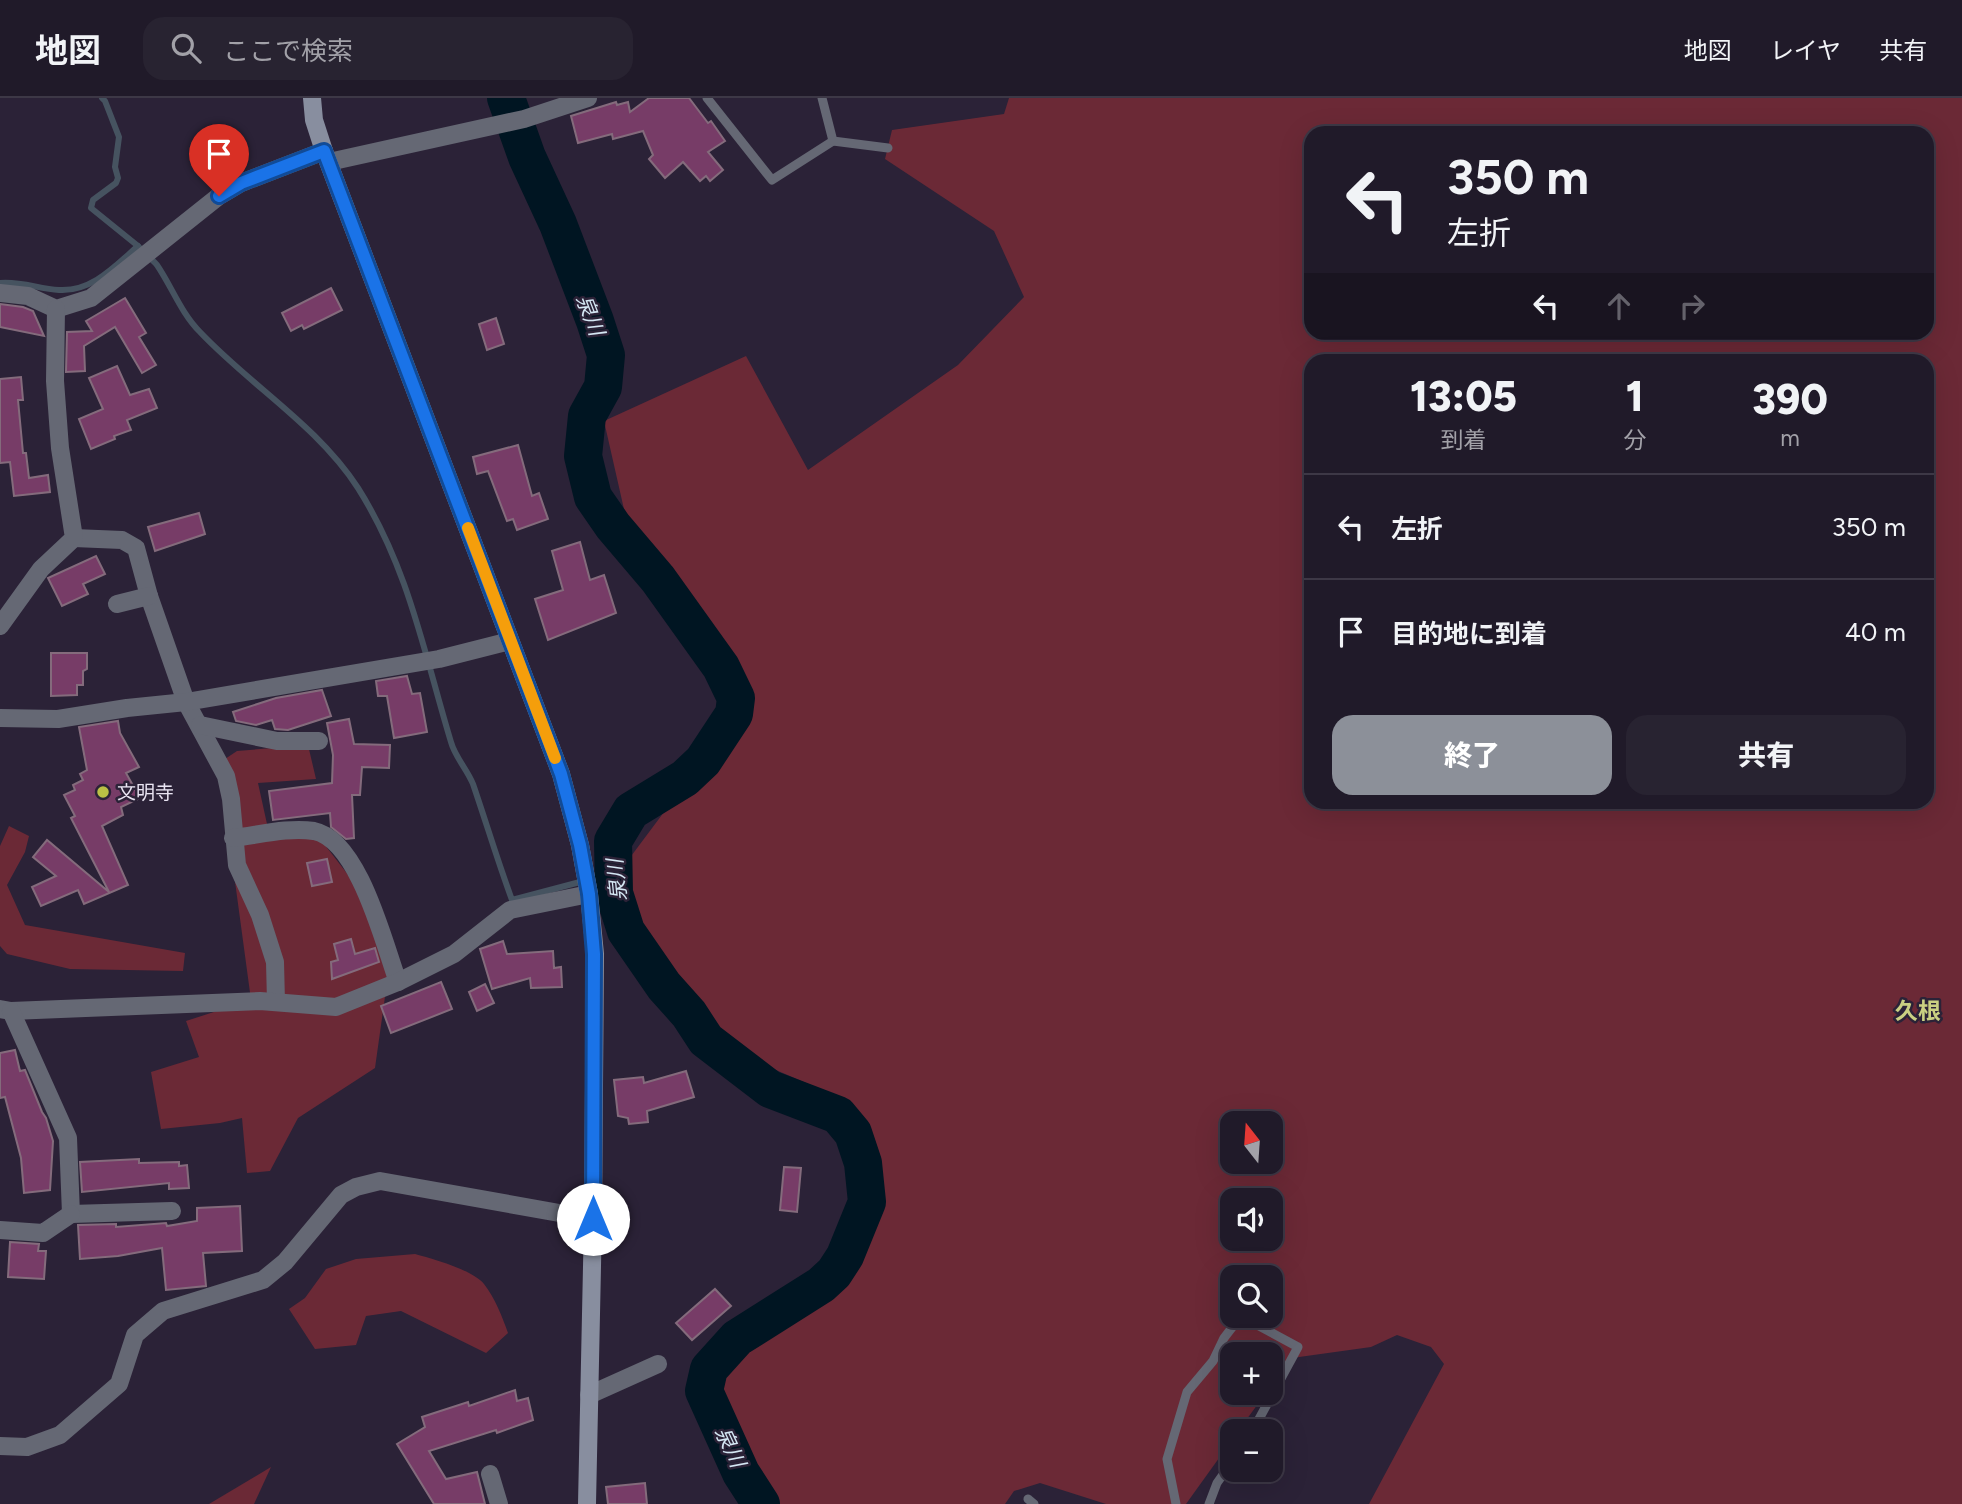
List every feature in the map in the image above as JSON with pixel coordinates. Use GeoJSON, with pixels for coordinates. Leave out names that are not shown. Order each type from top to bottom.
{"type":"FeatureCollection","features":[{"type":"Feature","properties":{"kind":"street"},"geometry":{"type":"LineString","coordinates":[[312,98],[314,120],[327,157],[561,774],[580,845],[589,894],[594,954],[593,1219],[587,1504]]}},
{"type":"Feature","properties":{"kind":"street"},"geometry":{"type":"LineString","coordinates":[[0,293],[28,296],[56,309],[91,298],[219,196],[241,183],[327,157],[497,125],[588,98]]}},
{"type":"Feature","properties":{"kind":"street"},"geometry":{"type":"LineString","coordinates":[[56,309],[55,381],[60,448],[74,538]]}},
{"type":"Feature","properties":{"kind":"street"},"geometry":{"type":"LineString","coordinates":[[0,626],[41,569],[74,538],[122,540],[136,548],[149,596],[187,702],[226,776],[231,799],[237,865],[260,915],[275,962],[275,1002]]}},
{"type":"Feature","properties":{"kind":"street"},"geometry":{"type":"LineString","coordinates":[[117,604],[149,596]]}},
{"type":"Feature","properties":{"kind":"street"},"geometry":{"type":"LineString","coordinates":[[0,718],[58,719],[187,702],[439,659],[510,641]]}},
{"type":"Feature","properties":{"kind":"street"},"geometry":{"type":"LineString","coordinates":[[200,725],[277,741],[319,741]]}},
{"type":"Feature","properties":{"kind":"street"},"geometry":{"type":"LineString","coordinates":[[233,838],[297,830],[317,832],[333,841],[362,880],[398,982]]}},
{"type":"Feature","properties":{"kind":"street"},"geometry":{"type":"LineString","coordinates":[[71,1214],[68,1138],[5,1010],[260,1000],[336,1007],[398,982],[454,954],[510,910],[589,894]]}},
{"type":"Feature","properties":{"kind":"street"},"geometry":{"type":"LineString","coordinates":[[0,1446],[27,1447],[60,1435],[119,1384],[135,1335],[147,1324],[163,1311],[263,1280],[285,1262],[341,1195],[356,1187],[380,1181],[593,1219]]}},
{"type":"Feature","properties":{"kind":"street"},"geometry":{"type":"LineString","coordinates":[[0,1230],[43,1233],[71,1214],[172,1210]]}},
{"type":"Feature","properties":{"kind":"street"},"geometry":{"type":"LineString","coordinates":[[589,1395],[658,1364]]}},
{"type":"Feature","properties":{"kind":"street"},"geometry":{"type":"LineString","coordinates":[[490,1474],[499,1504]]}},
{"type":"Feature","properties":{"kind":"lane"},"geometry":{"type":"LineString","coordinates":[[707,98],[772,180],[833,141],[888,148]]}},
{"type":"Feature","properties":{"kind":"lane"},"geometry":{"type":"LineString","coordinates":[[822,98],[833,141]]}},
{"type":"Feature","properties":{"kind":"lane"},"geometry":{"type":"LineString","coordinates":[[1175,1504],[1167,1459],[1187,1392],[1213,1361],[1234,1325],[1248,1320],[1298,1347],[1259,1419]]}},
{"type":"Feature","properties":{"kind":"lane"},"geometry":{"type":"LineString","coordinates":[[1209,1504],[1220,1479]]}},
{"type":"Feature","properties":{"kind":"shaded area"},"geometry":{"type":"Polygon","coordinates":[[[1009,98],[1962,98],[1962,1504],[1369,1504],[1444,1364],[1431,1347],[1397,1335],[1371,1347],[1292,1358],[1283,1370],[1283,1342],[1220,1342],[1220,1405],[1257,1405],[1247,1419],[1220,1419],[1220,1457],[1186,1504],[1106,1504],[1040,1483],[1014,1491],[1005,1504],[754,1504],[710,1398],[730,1346],[844,1274],[878,1202],[858,1119],[827,1092],[706,1040],[631,949],[614,879],[744,705],[699,627],[626,518],[604,421],[746,356],[808,470],[958,365],[1024,297],[994,231],[885,159],[892,130],[1004,114],[1009,98]]]}},
{"type":"Feature","properties":{"kind":"shaded area"},"geometry":{"type":"Polygon","coordinates":[[[308,745],[316,779],[258,783],[267,824],[321,840],[349,876],[391,954],[375,1068],[298,1118],[270,1171],[247,1173],[242,1118],[161,1129],[151,1072],[199,1057],[186,1021],[251,1000],[219,763],[237,751],[308,745]]]}},
{"type":"Feature","properties":{"kind":"shaded area"},"geometry":{"type":"Polygon","coordinates":[[[9,826],[29,836],[25,852],[7,885],[25,925],[185,953],[183,971],[70,969],[7,954],[0,946],[0,846],[9,826]]]}},
{"type":"Feature","properties":{"kind":"shaded area"},"geometry":{"type":"Polygon","coordinates":[[[415,1254],[452,1266],[479,1279],[495,1301],[508,1333],[486,1353],[401,1311],[366,1316],[356,1345],[315,1349],[289,1309],[305,1298],[326,1269],[356,1259],[415,1254]]]}},
{"type":"Feature","properties":{"kind":"shaded area"},"geometry":{"type":"Polygon","coordinates":[[[271,1467],[254,1504],[209,1504],[271,1467]]]}},
{"type":"Feature","properties":{"kind":"building"},"geometry":{"type":"Polygon","coordinates":[[[649,98],[689,98],[708,123],[711,121],[725,141],[708,152],[723,170],[710,181],[706,176],[700,181],[683,162],[665,178],[649,159],[653,155],[643,131],[613,139],[612,134],[578,143],[571,116],[616,102],[617,105],[628,102],[630,112],[649,98]]]}},
{"type":"Feature","properties":{"kind":"building"},"geometry":{"type":"Polygon","coordinates":[[[331,288],[342,310],[304,329],[302,325],[291,331],[282,313],[331,288]]]}},
{"type":"Feature","properties":{"kind":"building"},"geometry":{"type":"Polygon","coordinates":[[[125,298],[146,333],[139,337],[156,365],[142,373],[115,327],[84,346],[85,371],[66,372],[67,332],[92,331],[86,321],[125,298]]]}},
{"type":"Feature","properties":{"kind":"building"},"geometry":{"type":"Polygon","coordinates":[[[0,304],[33,311],[44,336],[0,327],[0,304]]]}},
{"type":"Feature","properties":{"kind":"building"},"geometry":{"type":"Polygon","coordinates":[[[496,318],[504,344],[487,350],[479,324],[496,318]]]}},
{"type":"Feature","properties":{"kind":"building"},"geometry":{"type":"Polygon","coordinates":[[[117,366],[130,395],[149,389],[157,408],[127,420],[131,430],[91,449],[79,419],[103,409],[89,378],[117,366]]]}},
{"type":"Feature","properties":{"kind":"building"},"geometry":{"type":"Polygon","coordinates":[[[21,377],[23,400],[18,400],[23,453],[26,453],[29,478],[48,475],[50,492],[14,496],[10,462],[0,463],[0,379],[21,377]]]}},
{"type":"Feature","properties":{"kind":"building"},"geometry":{"type":"Polygon","coordinates":[[[518,445],[532,496],[539,493],[548,519],[517,530],[513,519],[507,521],[488,471],[477,474],[473,457],[518,445]]]}},
{"type":"Feature","properties":{"kind":"building"},"geometry":{"type":"Polygon","coordinates":[[[199,513],[205,534],[155,551],[148,527],[199,513]]]}},
{"type":"Feature","properties":{"kind":"building"},"geometry":{"type":"Polygon","coordinates":[[[580,542],[590,580],[604,575],[616,613],[548,640],[535,599],[563,590],[552,551],[580,542]]]}},
{"type":"Feature","properties":{"kind":"building"},"geometry":{"type":"Polygon","coordinates":[[[96,556],[105,574],[83,584],[88,594],[62,606],[48,578],[96,556]]]}},
{"type":"Feature","properties":{"kind":"building"},"geometry":{"type":"Polygon","coordinates":[[[51,653],[87,653],[87,669],[83,671],[83,685],[77,685],[77,695],[51,696],[51,653]]]}},
{"type":"Feature","properties":{"kind":"building"},"geometry":{"type":"Polygon","coordinates":[[[407,676],[412,694],[420,693],[427,732],[394,738],[387,696],[378,696],[376,681],[407,676]]]}},
{"type":"Feature","properties":{"kind":"building"},"geometry":{"type":"Polygon","coordinates":[[[322,690],[331,716],[288,730],[275,729],[272,720],[256,725],[236,721],[233,712],[276,698],[322,690]]]}},
{"type":"Feature","properties":{"kind":"building"},"geometry":{"type":"Polygon","coordinates":[[[349,719],[354,744],[390,745],[389,768],[362,767],[360,795],[352,795],[354,838],[346,839],[331,827],[330,813],[273,820],[269,791],[332,783],[333,755],[327,723],[349,719]]]}},
{"type":"Feature","properties":{"kind":"building"},"geometry":{"type":"Polygon","coordinates":[[[118,721],[120,733],[139,767],[126,773],[140,798],[121,807],[123,815],[102,826],[128,885],[84,904],[78,890],[41,906],[32,887],[56,876],[33,857],[47,840],[109,892],[71,818],[75,816],[64,795],[75,790],[73,785],[83,780],[80,774],[87,770],[79,727],[118,721]]]}},
{"type":"Feature","properties":{"kind":"building"},"geometry":{"type":"Polygon","coordinates":[[[327,859],[332,882],[312,886],[307,863],[327,859]]]}},
{"type":"Feature","properties":{"kind":"building"},"geometry":{"type":"Polygon","coordinates":[[[351,939],[355,954],[375,948],[379,962],[332,979],[331,962],[338,960],[334,944],[351,939]]]}},
{"type":"Feature","properties":{"kind":"building"},"geometry":{"type":"Polygon","coordinates":[[[503,941],[507,954],[553,951],[554,968],[561,967],[562,987],[531,988],[530,978],[492,989],[480,949],[503,941]]]}},
{"type":"Feature","properties":{"kind":"building"},"geometry":{"type":"Polygon","coordinates":[[[441,982],[452,1009],[391,1033],[381,1006],[441,982]]]}},
{"type":"Feature","properties":{"kind":"building"},"geometry":{"type":"Polygon","coordinates":[[[485,984],[494,1003],[477,1011],[469,992],[485,984]]]}},
{"type":"Feature","properties":{"kind":"building"},"geometry":{"type":"Polygon","coordinates":[[[15,1050],[20,1071],[25,1070],[53,1141],[50,1190],[24,1193],[21,1158],[5,1097],[0,1098],[0,1053],[15,1050]]]}},
{"type":"Feature","properties":{"kind":"building"},"geometry":{"type":"Polygon","coordinates":[[[686,1071],[694,1097],[647,1111],[648,1122],[629,1124],[628,1118],[618,1116],[614,1080],[643,1077],[644,1083],[686,1071]]]}},
{"type":"Feature","properties":{"kind":"building"},"geometry":{"type":"Polygon","coordinates":[[[139,1159],[139,1163],[179,1162],[179,1166],[187,1165],[189,1188],[169,1189],[169,1183],[82,1192],[80,1162],[139,1159]]]}},
{"type":"Feature","properties":{"kind":"building"},"geometry":{"type":"Polygon","coordinates":[[[784,1167],[801,1168],[797,1212],[780,1210],[784,1167]]]}},
{"type":"Feature","properties":{"kind":"building"},"geometry":{"type":"Polygon","coordinates":[[[240,1206],[242,1251],[203,1253],[206,1286],[166,1290],[162,1248],[80,1259],[78,1225],[116,1224],[116,1227],[166,1223],[167,1226],[197,1221],[197,1208],[240,1206]]]}},
{"type":"Feature","properties":{"kind":"building"},"geometry":{"type":"Polygon","coordinates":[[[10,1242],[39,1244],[38,1251],[46,1251],[44,1279],[8,1277],[10,1242]]]}},
{"type":"Feature","properties":{"kind":"building"},"geometry":{"type":"Polygon","coordinates":[[[715,1289],[731,1306],[692,1340],[676,1323],[715,1289]]]}},
{"type":"Feature","properties":{"kind":"building"},"geometry":{"type":"Polygon","coordinates":[[[515,1390],[517,1401],[528,1398],[533,1420],[497,1433],[496,1430],[429,1451],[446,1479],[477,1472],[485,1504],[434,1504],[397,1444],[425,1427],[422,1417],[468,1402],[469,1406],[515,1390]]]}},
{"type":"Feature","properties":{"kind":"building"},"geometry":{"type":"Polygon","coordinates":[[[645,1483],[647,1504],[608,1504],[606,1487],[645,1483]]]}},
{"type":"Feature","properties":{"kind":"waterway"},"geometry":{"type":"LineString","coordinates":[[102,98],[119,137],[115,167],[118,178],[116,183],[93,200],[91,208],[138,246]]}},
{"type":"Feature","properties":{"kind":"waterway","name":"泉川"},"geometry":{"type":"LineString","coordinates":[[506,98],[527,157],[558,224],[606,355],[603,387],[587,416],[583,456],[593,497],[613,526],[658,579],[721,667],[736,698],[734,714],[703,761],[685,778],[631,811],[613,841],[614,893],[626,931],[706,1040],[770,1089],[838,1115],[853,1133],[863,1163],[867,1202],[845,1256],[834,1273],[821,1285],[737,1338],[709,1369],[704,1391],[741,1473],[761,1504]]}},
{"type":"Feature","properties":{"kind":"waterway"},"geometry":{"type":"LineString","coordinates":[[0,283],[71,290],[102,276],[138,246],[157,265],[193,325],[303,425],[342,465],[376,519],[403,580],[453,747],[473,784],[512,900],[614,873]]}},
{"type":"Feature","properties":{"kind":"slow traffic"},"geometry":{"type":"LineString","coordinates":[[468,528],[555,758]]}},
{"type":"Feature","properties":{"kind":"place","name":"文明寺"},"geometry":{"type":"Point","coordinates":[103,792]}},
{"type":"Feature","properties":{"kind":"district","name":"久根"},"geometry":{"type":"Point","coordinates":[1918,1011]}},
{"type":"Feature","properties":{"kind":"route"},"geometry":{"type":"LineString","coordinates":[[219,196],[241,183],[324,151],[561,774],[580,845],[589,894],[594,954],[593,1219]]}}]}
